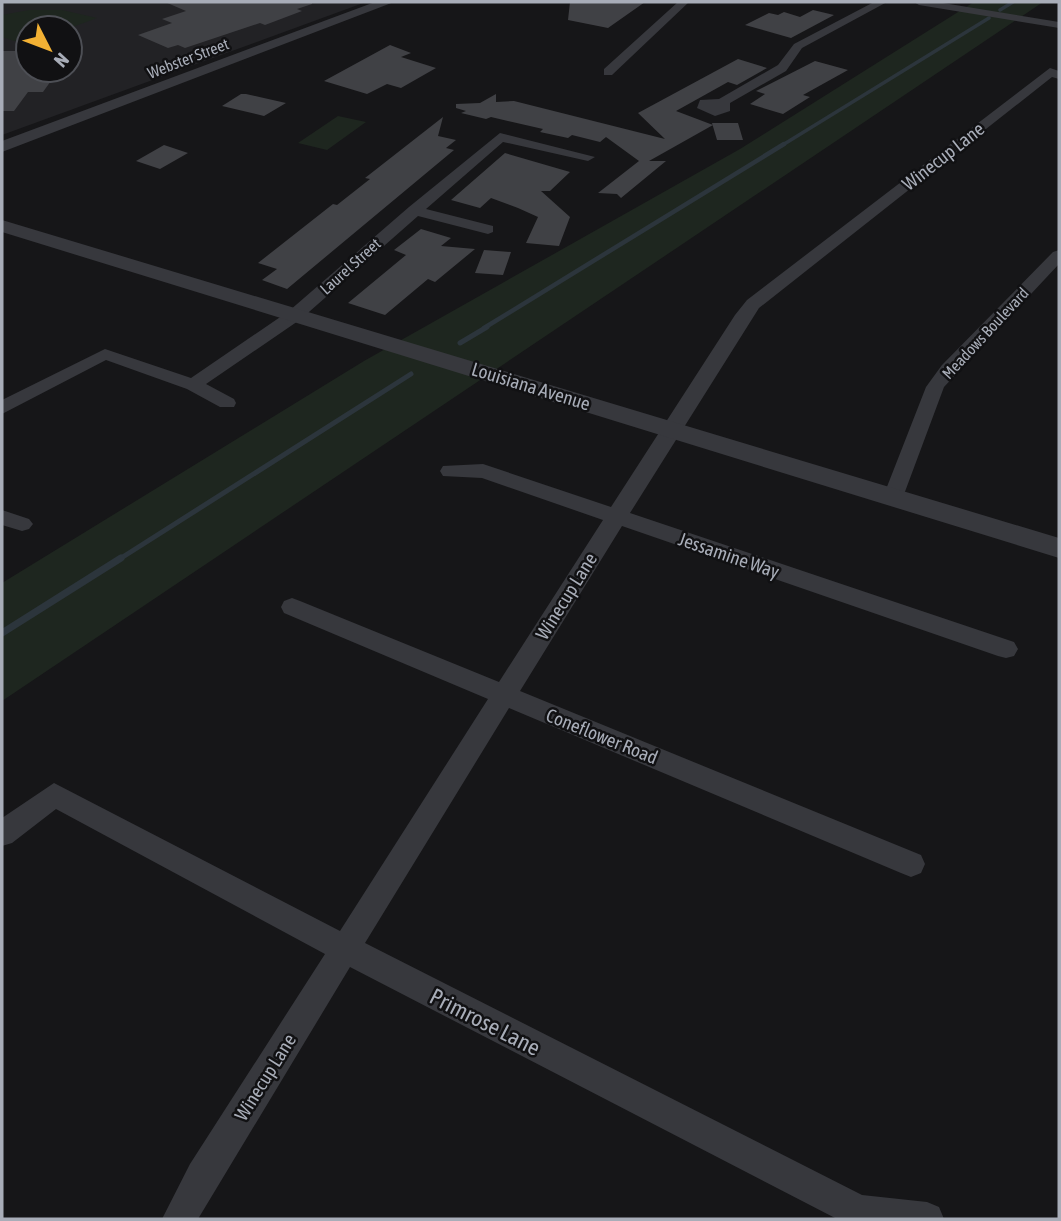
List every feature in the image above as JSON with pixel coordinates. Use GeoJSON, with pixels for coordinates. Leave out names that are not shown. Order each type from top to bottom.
{"type":"FeatureCollection","features":[{"type":"Feature","properties":{"kind":"street","name":"Webster Street"},"geometry":{"type":"LineString","coordinates":[[2,147],[387,2]]}},
{"type":"Feature","properties":{"kind":"street"},"geometry":{"type":"LineString","coordinates":[[607,72],[684,2]]}},
{"type":"Feature","properties":{"kind":"street"},"geometry":{"type":"LineString","coordinates":[[919,2],[1059,25]]}},
{"type":"Feature","properties":{"kind":"street"},"geometry":{"type":"LineString","coordinates":[[721,103],[782,68],[798,46],[876,3]]}},
{"type":"Feature","properties":{"kind":"street","name":"Winecup Lane"},"geometry":{"type":"LineString","coordinates":[[179,1219],[202,1176],[616,516],[753,304],[1050,72],[1059,75]]}},
{"type":"Feature","properties":{"kind":"street","name":"Laurel Street"},"geometry":{"type":"LineString","coordinates":[[193,384],[295,315],[500,137],[589,157]]}},
{"type":"Feature","properties":{"kind":"street"},"geometry":{"type":"LineString","coordinates":[[414,210],[488,229]]}},
{"type":"Feature","properties":{"kind":"street","name":"Louisiana Avenue"},"geometry":{"type":"LineString","coordinates":[[2,226],[673,428],[1059,548]]}},
{"type":"Feature","properties":{"kind":"street","name":"Meadows Boulevard"},"geometry":{"type":"LineString","coordinates":[[893,497],[935,387],[948,369],[1059,255]]}},
{"type":"Feature","properties":{"kind":"street"},"geometry":{"type":"LineString","coordinates":[[2,408],[106,354],[193,384],[227,403]]}},
{"type":"Feature","properties":{"kind":"street","name":"Jessamine Way"},"geometry":{"type":"LineString","coordinates":[[450,471],[483,471],[1006,649]]}},
{"type":"Feature","properties":{"kind":"street","name":"Coneflower Road"},"geometry":{"type":"LineString","coordinates":[[292,607],[911,864]]}},
{"type":"Feature","properties":{"kind":"street","name":"Primrose Lane"},"geometry":{"type":"LineString","coordinates":[[2,834],[54,795],[345,949],[859,1212],[927,1219]]}},
{"type":"Feature","properties":{"kind":"shaded area"},"geometry":{"type":"Polygon","coordinates":[[[2,2],[366,2],[2,135],[2,2]]]}},
{"type":"Feature","properties":{"kind":"shaded area"},"geometry":{"type":"Polygon","coordinates":[[[974,2],[1043,2],[2,701],[2,583],[364,361],[740,149],[974,2]]]}},
{"type":"Feature","properties":{"kind":"shaded area"},"geometry":{"type":"Polygon","coordinates":[[[29,10],[62,10],[80,14],[14,14],[14,41],[2,37],[2,15],[29,10]]]}},
{"type":"Feature","properties":{"kind":"shaded area"},"geometry":{"type":"Polygon","coordinates":[[[84,15],[97,18],[84,23],[84,15]]]}},
{"type":"Feature","properties":{"kind":"shaded area"},"geometry":{"type":"Polygon","coordinates":[[[338,116],[366,122],[327,150],[298,143],[338,116]]]}},
{"type":"Feature","properties":{"kind":"building"},"geometry":{"type":"Polygon","coordinates":[[[165,2],[312,4],[297,9],[302,11],[265,25],[260,23],[185,48],[178,45],[168,48],[138,35],[172,23],[162,19],[186,11],[165,2]]]}},
{"type":"Feature","properties":{"kind":"building"},"geometry":{"type":"Polygon","coordinates":[[[570,2],[645,2],[608,28],[568,20],[570,2]]]}},
{"type":"Feature","properties":{"kind":"building"},"geometry":{"type":"Polygon","coordinates":[[[813,10],[834,15],[791,38],[745,25],[769,13],[778,15],[784,12],[800,17],[813,10]]]}},
{"type":"Feature","properties":{"kind":"building"},"geometry":{"type":"Polygon","coordinates":[[[390,45],[411,53],[401,57],[436,68],[401,88],[387,84],[367,94],[324,81],[390,45]]]}},
{"type":"Feature","properties":{"kind":"building"},"geometry":{"type":"Polygon","coordinates":[[[2,51],[14,51],[14,84],[49,84],[43,92],[28,92],[14,111],[2,111],[2,51]]]}},
{"type":"Feature","properties":{"kind":"building"},"geometry":{"type":"Polygon","coordinates":[[[738,59],[767,68],[737,85],[728,82],[676,111],[713,125],[649,161],[666,161],[621,198],[617,194],[598,193],[639,161],[606,137],[600,142],[572,135],[568,138],[540,132],[543,129],[461,113],[466,111],[456,108],[456,104],[480,103],[496,94],[496,102],[514,101],[665,139],[638,113],[738,59]]]}},
{"type":"Feature","properties":{"kind":"building"},"geometry":{"type":"Polygon","coordinates":[[[815,61],[848,70],[803,95],[810,97],[783,114],[750,104],[765,94],[756,91],[815,61]]]}},
{"type":"Feature","properties":{"kind":"building"},"geometry":{"type":"Polygon","coordinates":[[[241,94],[286,103],[264,116],[222,106],[241,94]]]}},
{"type":"Feature","properties":{"kind":"building"},"geometry":{"type":"Polygon","coordinates":[[[443,117],[438,136],[456,140],[446,148],[454,150],[287,289],[262,280],[277,269],[258,263],[333,204],[337,205],[370,179],[365,178],[443,117]]]}},
{"type":"Feature","properties":{"kind":"building"},"geometry":{"type":"Polygon","coordinates":[[[712,123],[738,123],[743,140],[717,140],[712,123]]]}},
{"type":"Feature","properties":{"kind":"building"},"geometry":{"type":"Polygon","coordinates":[[[164,145],[188,153],[160,169],[136,161],[164,145]]]}},
{"type":"Feature","properties":{"kind":"building"},"geometry":{"type":"Polygon","coordinates":[[[505,153],[570,172],[550,191],[541,191],[570,217],[559,246],[526,243],[538,217],[518,208],[491,198],[480,208],[451,200],[505,153]]]}},
{"type":"Feature","properties":{"kind":"building"},"geometry":{"type":"Polygon","coordinates":[[[421,229],[451,238],[441,246],[475,249],[435,282],[428,279],[385,315],[348,303],[406,255],[394,250],[421,229]]]}},
{"type":"Feature","properties":{"kind":"building"},"geometry":{"type":"Polygon","coordinates":[[[484,250],[511,252],[503,275],[475,273],[484,250]]]}},
{"type":"Feature","properties":{"kind":"waterway"},"geometry":{"type":"LineString","coordinates":[[1000,10],[1013,2]]}},
{"type":"Feature","properties":{"kind":"waterway"},"geometry":{"type":"LineString","coordinates":[[781,146],[989,18]]}},
{"type":"Feature","properties":{"kind":"waterway"},"geometry":{"type":"LineString","coordinates":[[484,328],[784,144]]}},
{"type":"Feature","properties":{"kind":"waterway"},"geometry":{"type":"LineString","coordinates":[[460,343],[487,327]]}},
{"type":"Feature","properties":{"kind":"waterway"},"geometry":{"type":"LineString","coordinates":[[118,560],[411,374]]}},
{"type":"Feature","properties":{"kind":"waterway"},"geometry":{"type":"LineString","coordinates":[[2,633],[121,558]]}}]}
